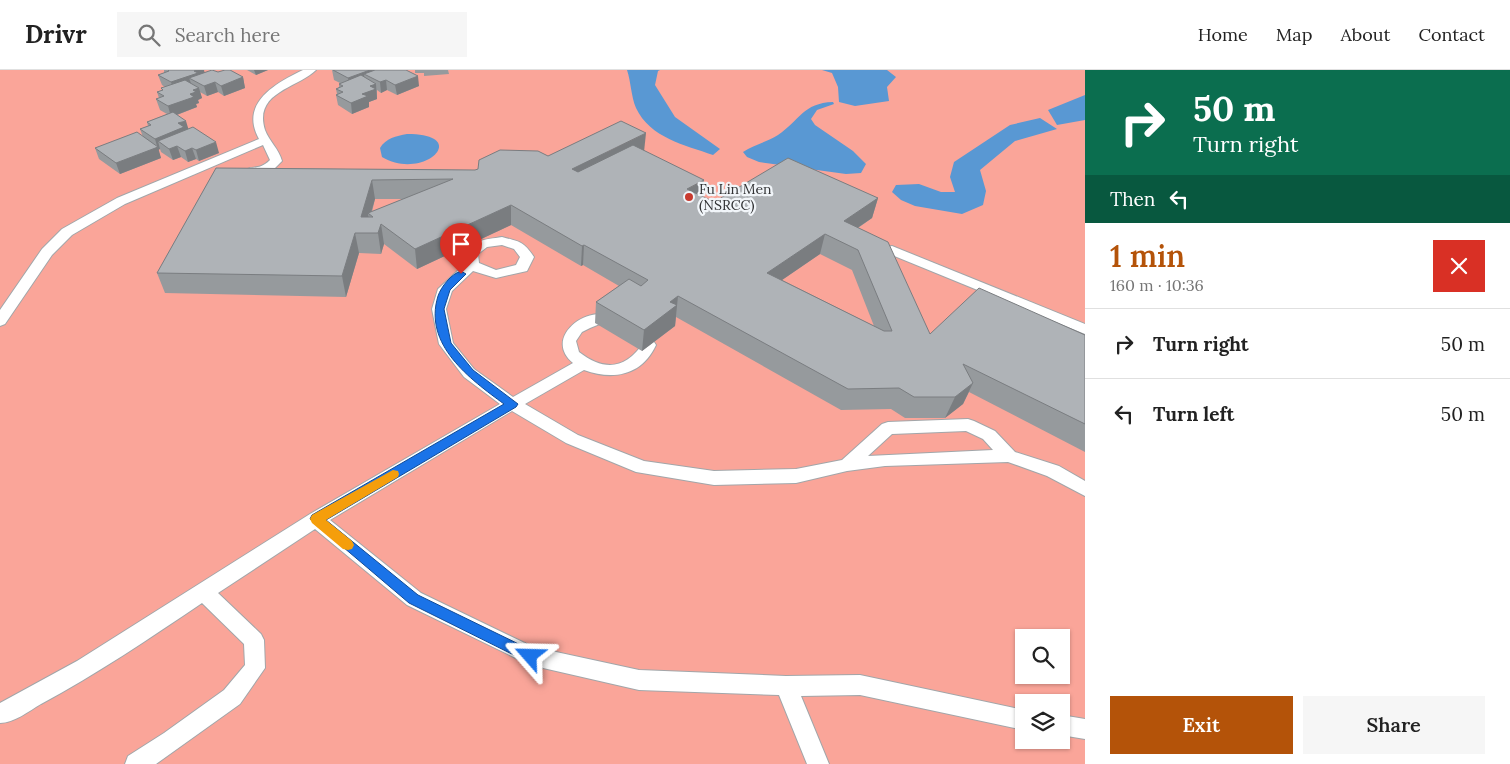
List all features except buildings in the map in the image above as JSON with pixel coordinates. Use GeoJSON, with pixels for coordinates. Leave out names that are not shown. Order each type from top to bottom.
{"type":"FeatureCollection","features":[{"type":"Feature","properties":{"kind":"lane"},"geometry":{"type":"LineString","coordinates":[[234,172],[258,172],[274,165],[276,161],[275,156],[259,128],[257,115],[265,100],[281,85],[311,70]]}},
{"type":"Feature","properties":{"kind":"lane"},"geometry":{"type":"LineString","coordinates":[[0,321],[47,252],[67,232],[121,201],[265,140]]}},
{"type":"Feature","properties":{"kind":"lane"},"geometry":{"type":"LineString","coordinates":[[192,171],[218,172]]}},
{"type":"Feature","properties":{"kind":"lane"},"geometry":{"type":"LineString","coordinates":[[892,250],[1085,329]]}},
{"type":"Feature","properties":{"kind":"lane"},"geometry":{"type":"LineString","coordinates":[[472,265],[445,289],[439,309],[446,344],[469,373],[512,404],[572,439],[642,467],[714,478],[796,476],[847,465],[885,460],[1009,456],[1053,470],[1085,489]]}},
{"type":"Feature","properties":{"kind":"lane"},"geometry":{"type":"LineString","coordinates":[[602,318],[588,321],[570,335],[570,345],[574,355],[584,363],[597,368],[612,370],[626,368],[638,362],[646,354],[648,345]]}},
{"type":"Feature","properties":{"kind":"lane"},"geometry":{"type":"LineString","coordinates":[[0,713],[5,713],[51,689],[316,519],[584,363]]}},
{"type":"Feature","properties":{"kind":"lane"},"geometry":{"type":"LineString","coordinates":[[847,465],[888,428],[968,425],[989,435],[1009,456]]}},
{"type":"Feature","properties":{"kind":"lane"},"geometry":{"type":"LineString","coordinates":[[316,519],[414,599],[530,656],[639,680],[786,686],[860,685],[1015,719]]}},
{"type":"Feature","properties":{"kind":"lane"},"geometry":{"type":"LineString","coordinates":[[136,764],[172,741],[232,697],[255,668],[254,640],[204,592]]}},
{"type":"Feature","properties":{"kind":"lane"},"geometry":{"type":"LineString","coordinates":[[786,686],[818,764]]}},
{"type":"Feature","properties":{"kind":"lane"},"geometry":{"type":"LineString","coordinates":[[1070,726],[1085,729]]}},
{"type":"Feature","properties":{"kind":"shaded area"},"geometry":{"type":"Polygon","coordinates":[[[0,70],[1085,70],[1085,764],[0,764],[0,70]]]}},
{"type":"Feature","properties":{"kind":"water"},"geometry":{"type":"Polygon","coordinates":[[[627,70],[660,70],[658,71],[655,85],[675,117],[720,149],[713,155],[680,144],[650,127],[636,108],[627,70]]]}},
{"type":"Feature","properties":{"kind":"water"},"geometry":{"type":"Polygon","coordinates":[[[822,70],[887,70],[896,77],[887,87],[889,101],[855,106],[839,102],[838,87],[832,73],[822,70]]]}},
{"type":"Feature","properties":{"kind":"water"},"geometry":{"type":"Polygon","coordinates":[[[1085,95],[1085,120],[1057,125],[1048,110],[1085,95]]]}},
{"type":"Feature","properties":{"kind":"water"},"geometry":{"type":"Polygon","coordinates":[[[833,102],[834,104],[817,110],[811,119],[815,125],[853,151],[866,164],[861,173],[846,174],[759,162],[747,157],[743,152],[778,135],[802,113],[815,105],[833,102]]]}},
{"type":"Feature","properties":{"kind":"water"},"geometry":{"type":"Polygon","coordinates":[[[1040,118],[1057,129],[1015,141],[980,170],[986,191],[983,205],[962,214],[915,206],[901,200],[892,192],[896,185],[919,184],[941,192],[955,192],[950,177],[954,162],[1010,125],[1040,118]]]}},
{"type":"Feature","properties":{"kind":"water"},"geometry":{"type":"Polygon","coordinates":[[[407,134],[427,136],[437,141],[439,148],[435,155],[425,161],[412,164],[398,163],[382,157],[380,148],[385,142],[407,134]]]}},
{"type":"Feature","properties":{"kind":"slow traffic"},"geometry":{"type":"LineString","coordinates":[[348,545],[316,519],[393,474]]}},
{"type":"Feature","properties":{"kind":"place","name":"Fu Lin Men (NSRCC)"},"geometry":{"type":"Point","coordinates":[689,197]}},
{"type":"Feature","properties":{"kind":"route"},"geometry":{"type":"LineString","coordinates":[[461,274],[445,289],[439,309],[446,344],[469,373],[512,404],[316,519],[414,599],[530,656]]}}]}
